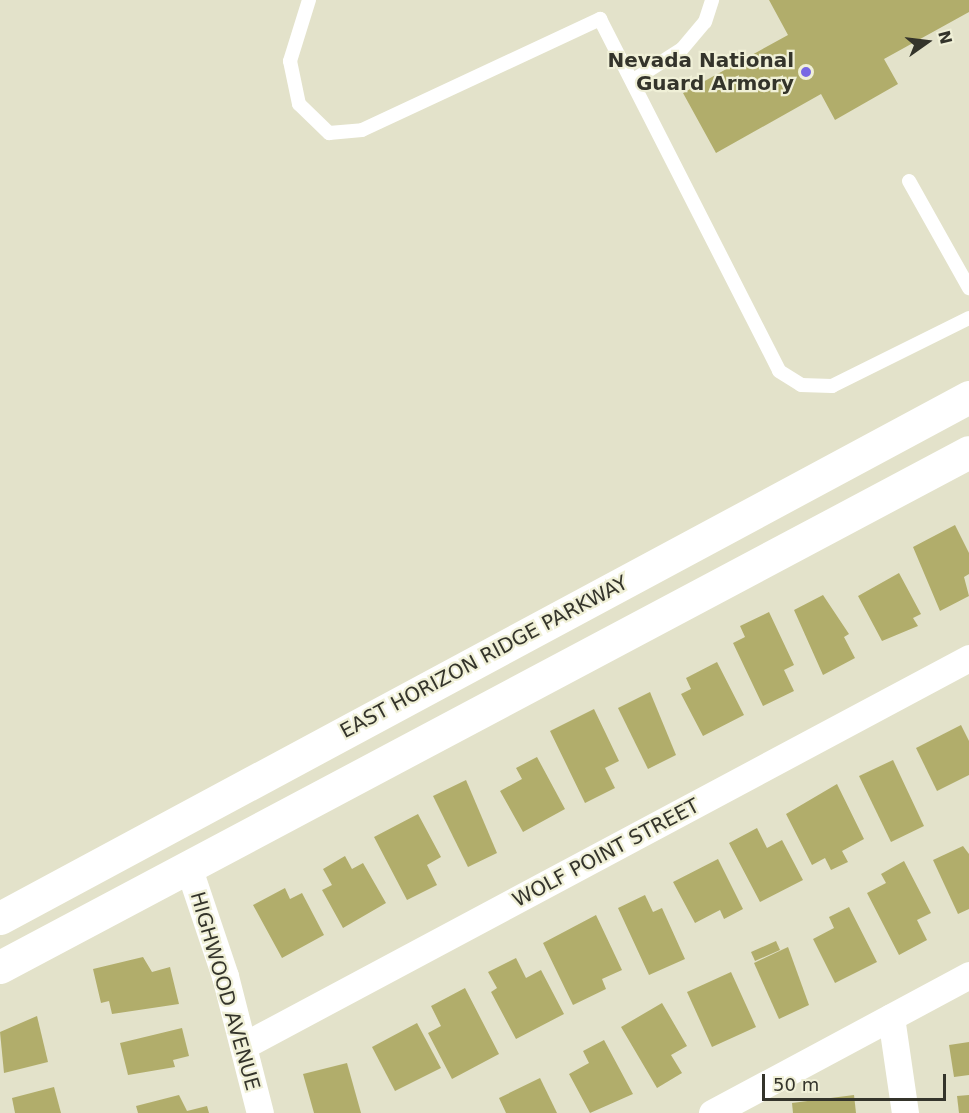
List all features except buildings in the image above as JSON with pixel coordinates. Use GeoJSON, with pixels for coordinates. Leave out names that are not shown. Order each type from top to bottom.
{"type":"FeatureCollection","features":[{"type":"Feature","properties":{"kind":"main road","name":"EAST HORIZON RIDGE PARKWAY"},"geometry":{"type":"LineString","coordinates":[[0,918],[969,397]]}},
{"type":"Feature","properties":{"kind":"main road"},"geometry":{"type":"LineString","coordinates":[[0,967],[189,869],[969,452]]}},
{"type":"Feature","properties":{"kind":"street","name":"WOLF POINT STREET"},"geometry":{"type":"LineString","coordinates":[[243,1046],[969,658]]}},
{"type":"Feature","properties":{"kind":"street","name":"HIGHWOOD AVENUE"},"geometry":{"type":"LineString","coordinates":[[189,869],[243,1046],[260,1113]]}},
{"type":"Feature","properties":{"kind":"street"},"geometry":{"type":"LineString","coordinates":[[712,1113],[969,975]]}},
{"type":"Feature","properties":{"kind":"street"},"geometry":{"type":"LineString","coordinates":[[891,1017],[905,1113]]}},
{"type":"Feature","properties":{"kind":"lane"},"geometry":{"type":"LineString","coordinates":[[309,0],[290,61],[299,104],[329,133],[362,130],[600,19],[779,371],[809,387],[832,386],[969,318]]}},
{"type":"Feature","properties":{"kind":"lane"},"geometry":{"type":"LineString","coordinates":[[632,81],[682,49],[705,22],[712,0]]}},
{"type":"Feature","properties":{"kind":"lane"},"geometry":{"type":"LineString","coordinates":[[909,181],[969,288]]}},
{"type":"Feature","properties":{"kind":"place","name":"Nevada National Guard Armory"},"geometry":{"type":"Point","coordinates":[806,72]}}]}
